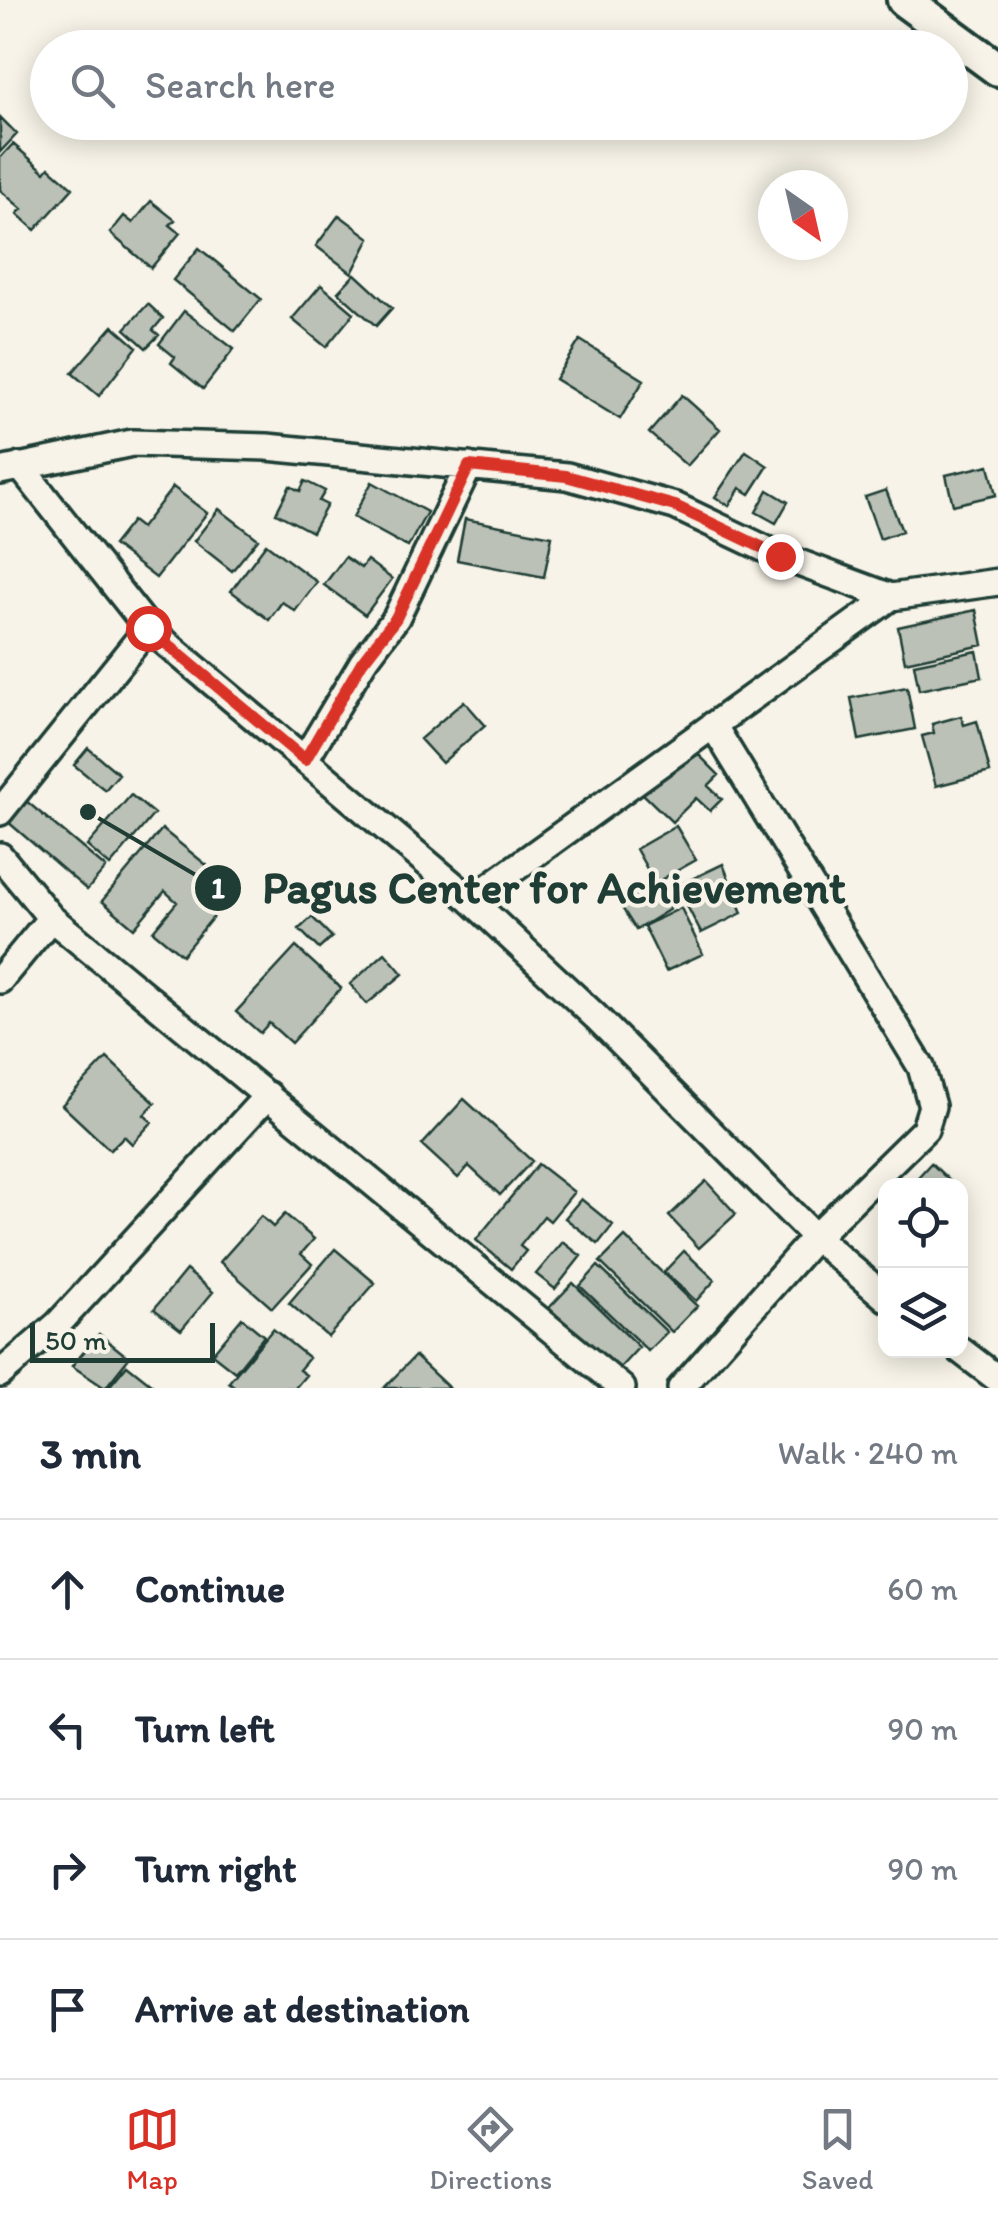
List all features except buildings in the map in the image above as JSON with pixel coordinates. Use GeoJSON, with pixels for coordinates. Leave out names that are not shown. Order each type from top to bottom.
{"type":"FeatureCollection","features":[{"type":"Feature","properties":{"kind":"main road"},"geometry":{"type":"LineString","coordinates":[[904,0],[944,30]]}},
{"type":"Feature","properties":{"kind":"main road"},"geometry":{"type":"LineString","coordinates":[[968,48],[998,70]]}},
{"type":"Feature","properties":{"kind":"street"},"geometry":{"type":"LineString","coordinates":[[878,1291],[815,1237],[596,1017],[471,900],[148,628],[10,469],[132,443],[267,447],[566,476],[675,506],[780,556],[891,598]]}},
{"type":"Feature","properties":{"kind":"street"},"geometry":{"type":"LineString","coordinates":[[305,760],[362,662],[396,618],[469,466]]}},
{"type":"Feature","properties":{"kind":"street"},"geometry":{"type":"LineString","coordinates":[[471,900],[891,598],[998,582]]}},
{"type":"Feature","properties":{"kind":"street"},"geometry":{"type":"LineString","coordinates":[[0,812],[148,628]]}},
{"type":"Feature","properties":{"kind":"street"},"geometry":{"type":"LineString","coordinates":[[681,1388],[815,1237],[925,1130],[932,1106],[921,1067],[713,725]]}},
{"type":"Feature","properties":{"kind":"street"},"geometry":{"type":"LineString","coordinates":[[0,856],[52,918],[622,1388]]}},
{"type":"Feature","properties":{"kind":"street"},"geometry":{"type":"LineString","coordinates":[[0,980],[52,918]]}},
{"type":"Feature","properties":{"kind":"street"},"geometry":{"type":"LineString","coordinates":[[0,1374],[58,1324],[268,1095]]}},
{"type":"Feature","properties":{"kind":"street"},"geometry":{"type":"LineString","coordinates":[[968,1356],[998,1379]]}},
{"type":"Feature","properties":{"kind":"place","name":"Pagus Center for Achievement"},"geometry":{"type":"Point","coordinates":[88,812]}},
{"type":"Feature","properties":{"kind":"route"},"geometry":{"type":"LineString","coordinates":[[148,628],[305,760],[362,662],[396,618],[469,466],[566,476],[675,506],[780,556]]}}]}
